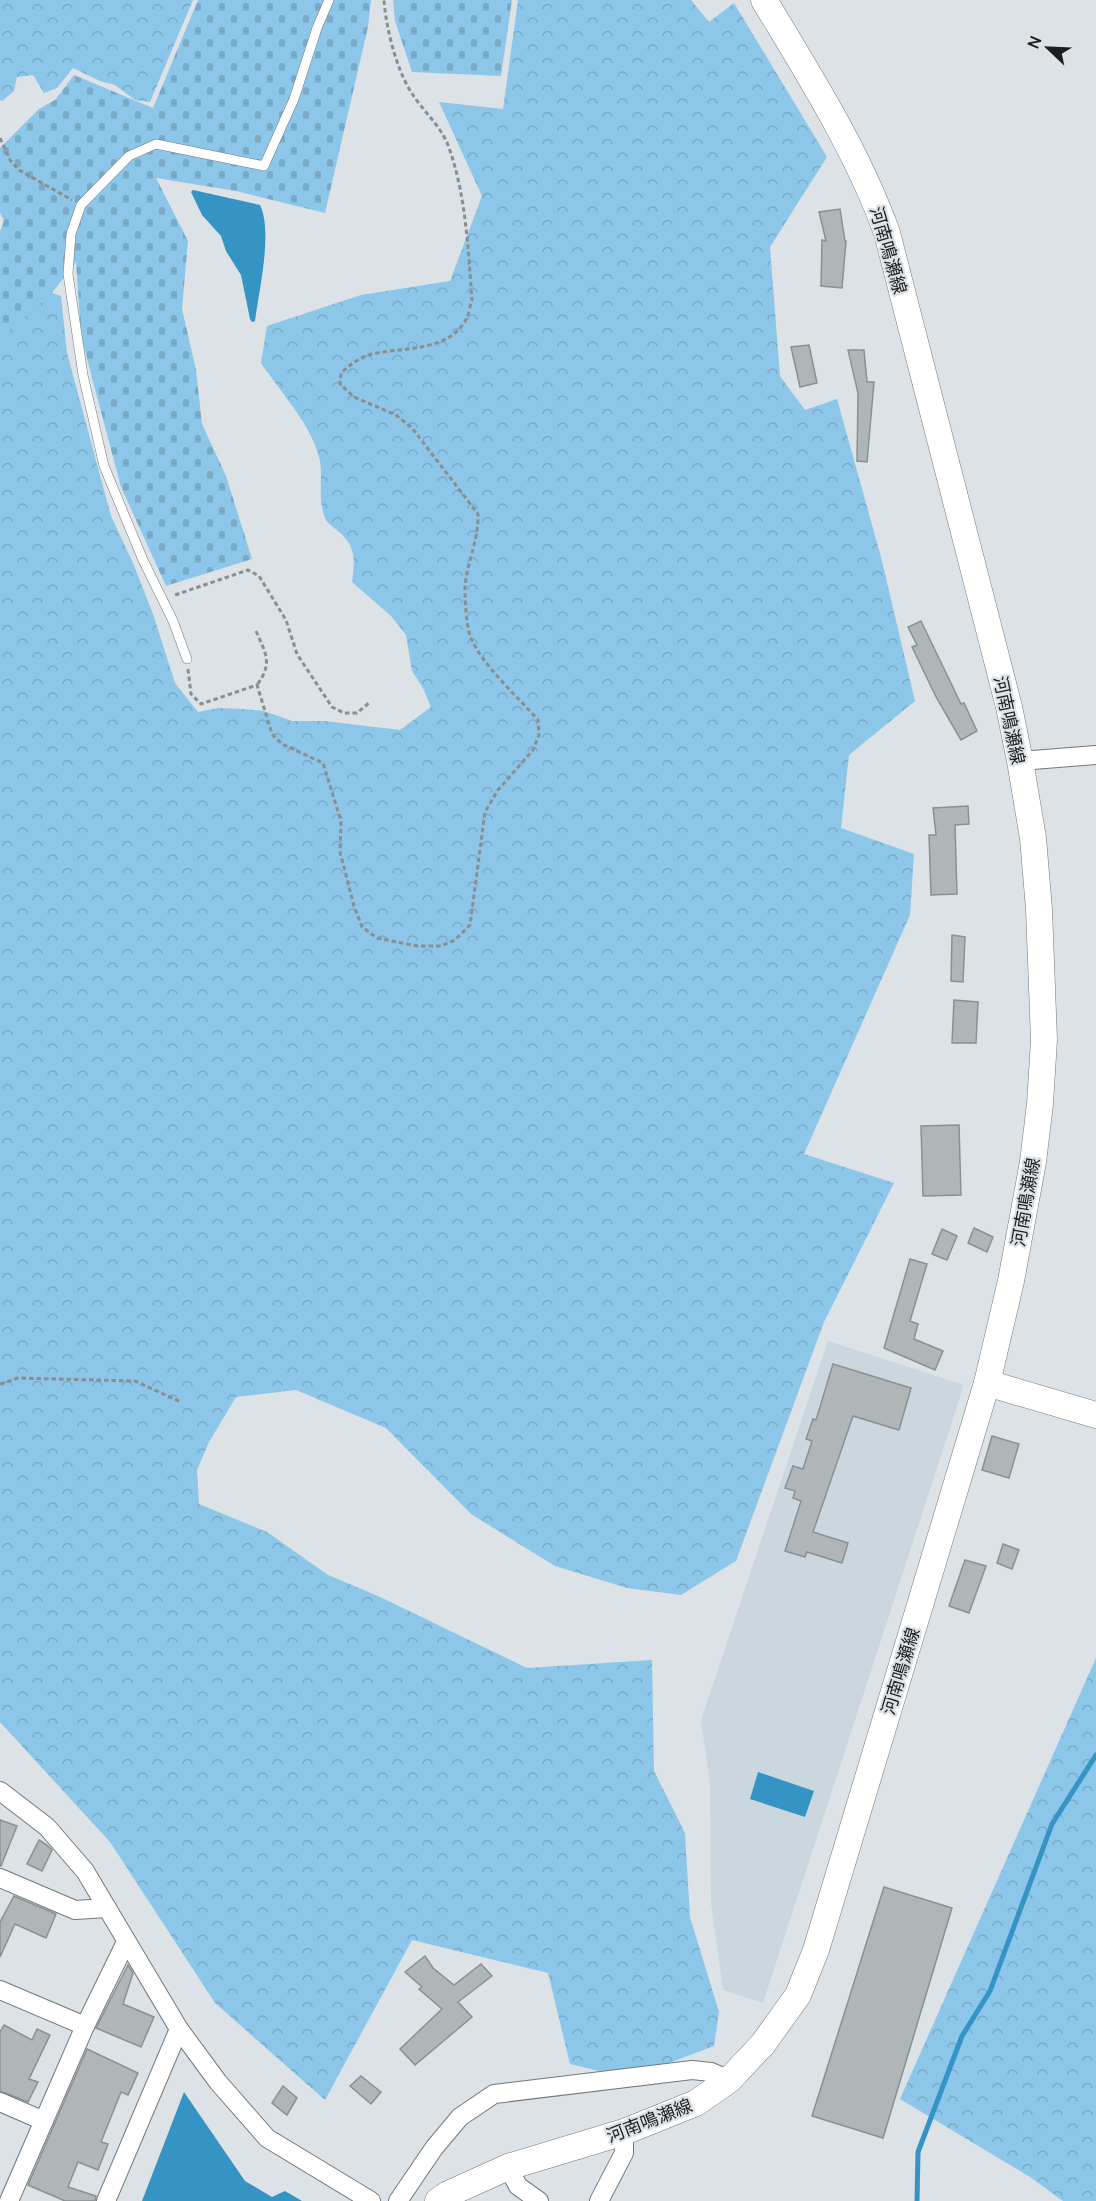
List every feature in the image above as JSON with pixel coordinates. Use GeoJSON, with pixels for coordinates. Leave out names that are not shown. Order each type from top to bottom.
{"type":"FeatureCollection","features":[{"type":"Feature","properties":{"kind":"main road","name":"河南鳴瀬線"},"geometry":{"type":"LineString","coordinates":[[438,2201],[448,2194],[508,2167],[624,2132],[696,2103],[729,2080],[763,2044],[787,2014],[798,1995],[816,1950],[987,1383],[1011,1281],[1033,1162],[1043,1051],[1043,963],[1033,838],[1009,707],[887,233],[874,196],[827,105],[764,0]]}},
{"type":"Feature","properties":{"kind":"main road"},"geometry":{"type":"LineString","coordinates":[[987,1383],[1096,1414]]}},
{"type":"Feature","properties":{"kind":"street"},"geometry":{"type":"LineString","coordinates":[[1020,761],[1096,755]]}},
{"type":"Feature","properties":{"kind":"street"},"geometry":{"type":"LineString","coordinates":[[0,1791],[47,1827],[85,1871],[179,2029],[218,2082],[267,2138],[371,2201]]}},
{"type":"Feature","properties":{"kind":"street"},"geometry":{"type":"LineString","coordinates":[[0,1878],[75,1910],[107,1908]]}},
{"type":"Feature","properties":{"kind":"street"},"geometry":{"type":"LineString","coordinates":[[9,2201],[85,2026],[126,1942]]}},
{"type":"Feature","properties":{"kind":"street"},"geometry":{"type":"LineString","coordinates":[[0,1990],[85,2026]]}},
{"type":"Feature","properties":{"kind":"street"},"geometry":{"type":"LineString","coordinates":[[106,2201],[179,2029]]}},
{"type":"Feature","properties":{"kind":"street"},"geometry":{"type":"LineString","coordinates":[[398,2201],[434,2148],[460,2117],[494,2094],[692,2070],[711,2072],[729,2080]]}},
{"type":"Feature","properties":{"kind":"street"},"geometry":{"type":"LineString","coordinates":[[0,2102],[44,2121]]}},
{"type":"Feature","properties":{"kind":"street"},"geometry":{"type":"LineString","coordinates":[[598,2201],[624,2153],[624,2132]]}},
{"type":"Feature","properties":{"kind":"street"},"geometry":{"type":"LineString","coordinates":[[508,2167],[518,2186],[539,2201]]}},
{"type":"Feature","properties":{"kind":"lane"},"geometry":{"type":"LineString","coordinates":[[187,658],[104,466],[83,375],[68,274],[71,234],[81,205],[129,156],[156,144],[264,166],[294,99],[316,28],[329,0]]}},
{"type":"Feature","properties":{"kind":"path"},"geometry":{"type":"LineString","coordinates":[[257,686],[272,734],[282,744],[323,763],[341,821],[340,852],[362,927],[377,938],[417,946],[441,946],[455,940],[470,925],[485,812],[498,790],[533,750],[540,735],[538,720],[479,654],[470,635],[465,588],[478,528],[478,514],[412,428],[396,415],[354,397],[340,384],[340,373],[353,362],[368,355],[443,341],[466,318],[472,300],[461,184],[447,143],[411,92],[398,67],[384,0]]}},
{"type":"Feature","properties":{"kind":"path"},"geometry":{"type":"LineString","coordinates":[[0,138],[10,160],[19,170],[81,205]]}},
{"type":"Feature","properties":{"kind":"path"},"geometry":{"type":"LineString","coordinates":[[161,598],[183,594],[248,570],[259,576],[286,620],[297,654],[332,707],[344,713],[357,713],[369,704]]}},
{"type":"Feature","properties":{"kind":"path"},"geometry":{"type":"LineString","coordinates":[[187,658],[191,694],[201,704],[257,686],[265,674],[268,658],[255,631]]}},
{"type":"Feature","properties":{"kind":"path"},"geometry":{"type":"LineString","coordinates":[[0,1384],[18,1378],[135,1381],[181,1402]]}},
{"type":"Feature","properties":{"kind":"shaded area"},"geometry":{"type":"Polygon","coordinates":[[[193,190],[260,205],[264,216],[265,245],[255,321],[252,322],[250,319],[241,275],[226,251],[221,236],[202,215],[191,192],[193,190]]]}},
{"type":"Feature","properties":{"kind":"shaded area"},"geometry":{"type":"Polygon","coordinates":[[[828,1341],[964,1385],[763,2003],[723,1990],[711,1903],[710,1784],[701,1720],[828,1341]]]}},
{"type":"Feature","properties":{"kind":"shaded area"},"geometry":{"type":"Polygon","coordinates":[[[758,1772],[814,1791],[805,1817],[750,1799],[758,1772]]]}},
{"type":"Feature","properties":{"kind":"shaded area"},"geometry":{"type":"Polygon","coordinates":[[[184,2092],[245,2181],[272,2197],[285,2191],[302,2201],[142,2201],[184,2092]]]}},
{"type":"Feature","properties":{"kind":"green space"},"geometry":{"type":"Polygon","coordinates":[[[0,0],[193,0],[150,102],[135,100],[115,85],[100,81],[73,68],[57,88],[44,93],[33,75],[17,77],[14,91],[2,101],[0,100],[0,0]]]}},
{"type":"Feature","properties":{"kind":"green space"},"geometry":{"type":"Polygon","coordinates":[[[198,0],[371,0],[368,27],[325,213],[236,191],[156,178],[188,241],[182,309],[196,370],[202,424],[226,476],[252,559],[166,586],[121,487],[81,336],[76,262],[47,298],[14,326],[0,343],[0,232],[4,220],[0,213],[0,148],[39,109],[55,100],[74,75],[153,108],[198,0]]]}},
{"type":"Feature","properties":{"kind":"green space"},"geometry":{"type":"Polygon","coordinates":[[[393,0],[512,0],[501,76],[412,72],[395,21],[393,0]]]}},
{"type":"Feature","properties":{"kind":"green space"},"geometry":{"type":"Polygon","coordinates":[[[518,0],[691,0],[709,22],[734,3],[827,157],[770,247],[780,376],[805,410],[837,399],[881,557],[915,701],[849,755],[841,828],[914,854],[910,915],[804,1154],[894,1183],[824,1322],[736,1561],[681,1595],[627,1588],[555,1566],[471,1514],[386,1428],[296,1390],[236,1397],[209,1442],[197,1470],[199,1504],[267,1532],[328,1575],[378,1596],[527,1668],[652,1660],[654,1771],[685,1833],[690,1917],[719,2012],[714,2046],[629,2078],[570,2064],[548,1973],[412,1940],[325,2100],[215,2003],[110,1842],[0,1722],[0,326],[22,282],[61,296],[67,353],[111,516],[153,614],[175,683],[198,712],[218,708],[243,709],[264,711],[292,721],[325,721],[400,730],[431,707],[412,671],[406,635],[391,616],[352,582],[354,561],[349,543],[327,522],[323,513],[320,461],[316,448],[295,410],[261,363],[267,326],[361,295],[450,281],[482,196],[439,102],[503,109],[518,0]]]}},
{"type":"Feature","properties":{"kind":"green space"},"geometry":{"type":"Polygon","coordinates":[[[1096,1658],[1096,2201],[1063,2201],[1030,2177],[900,2099],[1096,1658]]]}},
{"type":"Feature","properties":{"kind":"building"},"geometry":{"type":"Polygon","coordinates":[[[840,209],[846,241],[842,288],[821,286],[822,240],[826,241],[819,212],[840,209]]]}},
{"type":"Feature","properties":{"kind":"building"},"geometry":{"type":"Polygon","coordinates":[[[809,345],[817,383],[800,387],[791,347],[809,345]]]}},
{"type":"Feature","properties":{"kind":"building"},"geometry":{"type":"Polygon","coordinates":[[[848,350],[864,350],[867,382],[874,382],[867,462],[857,461],[858,393],[848,350]]]}},
{"type":"Feature","properties":{"kind":"building"},"geometry":{"type":"Polygon","coordinates":[[[921,621],[961,704],[964,703],[977,731],[961,740],[936,697],[912,647],[917,645],[908,627],[921,621]]]}},
{"type":"Feature","properties":{"kind":"building"},"geometry":{"type":"Polygon","coordinates":[[[968,806],[969,824],[955,825],[957,894],[931,895],[929,835],[936,835],[933,808],[968,806]]]}},
{"type":"Feature","properties":{"kind":"building"},"geometry":{"type":"Polygon","coordinates":[[[952,935],[965,937],[963,982],[951,981],[952,935]]]}},
{"type":"Feature","properties":{"kind":"building"},"geometry":{"type":"Polygon","coordinates":[[[954,1000],[978,1002],[976,1043],[952,1043],[954,1000]]]}},
{"type":"Feature","properties":{"kind":"building"},"geometry":{"type":"Polygon","coordinates":[[[959,1125],[961,1195],[923,1196],[921,1126],[959,1125]]]}},
{"type":"Feature","properties":{"kind":"building"},"geometry":{"type":"Polygon","coordinates":[[[974,1228],[993,1237],[987,1252],[968,1243],[974,1228]]]}},
{"type":"Feature","properties":{"kind":"building"},"geometry":{"type":"Polygon","coordinates":[[[942,1229],[957,1236],[947,1260],[932,1254],[942,1229]]]}},
{"type":"Feature","properties":{"kind":"building"},"geometry":{"type":"Polygon","coordinates":[[[910,1259],[927,1264],[910,1321],[918,1324],[914,1339],[943,1351],[935,1370],[884,1348],[910,1259]]]}},
{"type":"Feature","properties":{"kind":"building"},"geometry":{"type":"Polygon","coordinates":[[[833,1364],[911,1388],[899,1430],[853,1416],[813,1532],[848,1543],[842,1563],[807,1552],[805,1557],[785,1551],[801,1501],[793,1498],[795,1491],[785,1488],[793,1466],[803,1469],[812,1441],[806,1439],[813,1419],[816,1420],[833,1364]]]}},
{"type":"Feature","properties":{"kind":"building"},"geometry":{"type":"Polygon","coordinates":[[[992,1436],[1019,1444],[1009,1478],[982,1470],[992,1436]]]}},
{"type":"Feature","properties":{"kind":"building"},"geometry":{"type":"Polygon","coordinates":[[[1003,1544],[1019,1550],[1012,1569],[997,1563],[1003,1544]]]}},
{"type":"Feature","properties":{"kind":"building"},"geometry":{"type":"Polygon","coordinates":[[[965,1560],[986,1566],[969,1613],[949,1606],[965,1560]]]}},
{"type":"Feature","properties":{"kind":"building"},"geometry":{"type":"Polygon","coordinates":[[[0,1820],[17,1826],[1,1866],[0,1866],[0,1820]]]}},
{"type":"Feature","properties":{"kind":"building"},"geometry":{"type":"Polygon","coordinates":[[[39,1840],[52,1850],[42,1871],[27,1864],[39,1840]]]}},
{"type":"Feature","properties":{"kind":"building"},"geometry":{"type":"Polygon","coordinates":[[[884,1887],[952,1908],[883,2138],[812,2116],[884,1887]]]}},
{"type":"Feature","properties":{"kind":"building"},"geometry":{"type":"Polygon","coordinates":[[[14,1896],[56,1914],[46,1938],[15,1924],[0,1957],[0,1922],[14,1896]]]}},
{"type":"Feature","properties":{"kind":"building"},"geometry":{"type":"Polygon","coordinates":[[[425,1956],[433,1968],[454,1985],[481,1964],[492,1976],[458,2002],[472,2017],[415,2065],[400,2049],[442,2009],[419,1989],[422,1987],[405,1972],[425,1956]]]}},
{"type":"Feature","properties":{"kind":"building"},"geometry":{"type":"Polygon","coordinates":[[[128,1965],[133,1973],[123,2004],[154,2017],[141,2047],[96,2028],[128,1965]]]}},
{"type":"Feature","properties":{"kind":"building"},"geometry":{"type":"Polygon","coordinates":[[[4,2025],[32,2040],[37,2029],[50,2035],[29,2079],[38,2082],[28,2102],[0,2091],[0,2032],[4,2025]]]}},
{"type":"Feature","properties":{"kind":"building"},"geometry":{"type":"Polygon","coordinates":[[[87,2049],[138,2073],[128,2095],[121,2092],[101,2142],[108,2144],[98,2170],[78,2162],[68,2187],[96,2196],[95,2201],[65,2201],[28,2185],[87,2049]]]}},
{"type":"Feature","properties":{"kind":"building"},"geometry":{"type":"Polygon","coordinates":[[[361,2076],[381,2092],[371,2104],[350,2086],[361,2076]]]}},
{"type":"Feature","properties":{"kind":"building"},"geometry":{"type":"Polygon","coordinates":[[[283,2086],[297,2098],[287,2115],[272,2103],[283,2086]]]}},
{"type":"Feature","properties":{"kind":"waterway"},"geometry":{"type":"LineString","coordinates":[[917,2201],[918,2152],[962,2036],[990,1991],[1052,1824],[1096,1755]]}}]}
